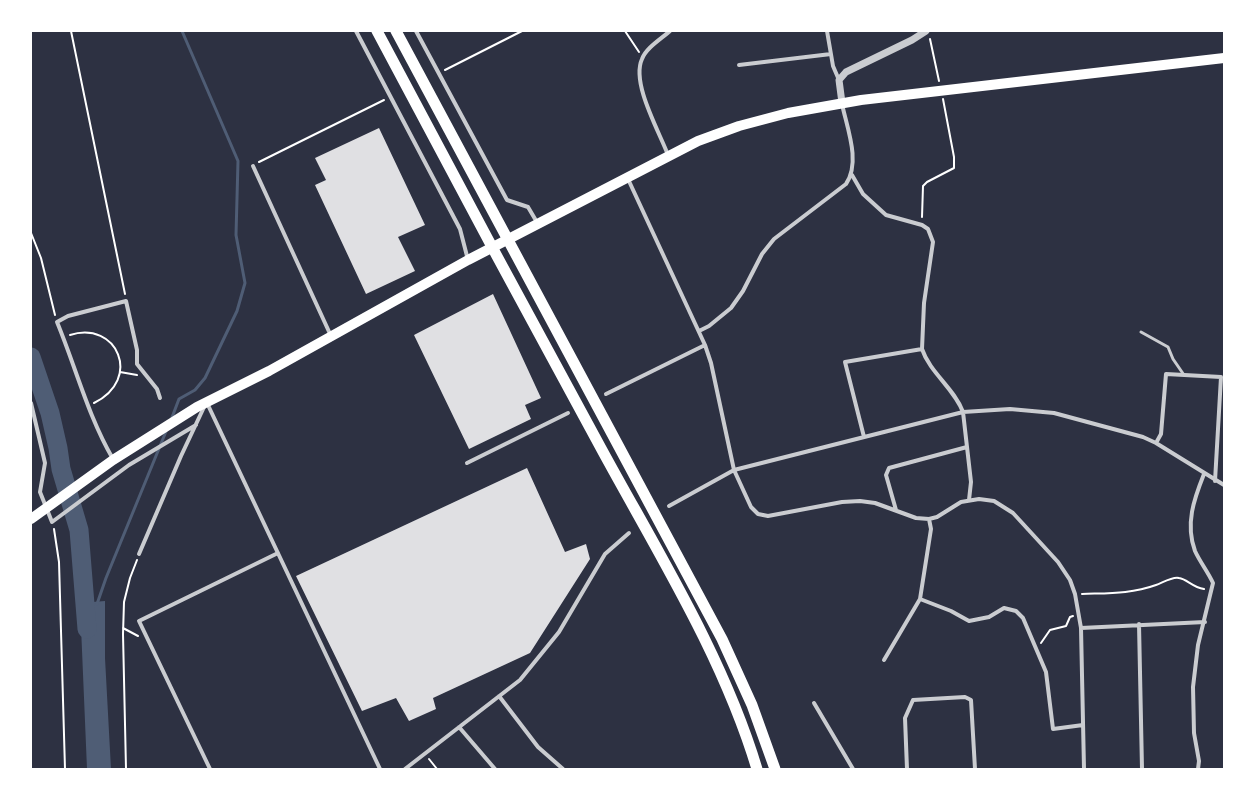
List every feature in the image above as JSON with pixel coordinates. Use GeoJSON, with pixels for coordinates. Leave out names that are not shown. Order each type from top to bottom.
{"type":"FeatureCollection","features":[{"type":"Feature","properties":{"kind":"highway"},"geometry":{"type":"LineString","coordinates":[[376,31],[492,248],[690,611],[735,708],[757,769]]}},
{"type":"Feature","properties":{"kind":"highway"},"geometry":{"type":"LineString","coordinates":[[396,31],[722,638],[752,705],[775,769]]}},
{"type":"Feature","properties":{"kind":"main road"},"geometry":{"type":"LineString","coordinates":[[31,519],[92,474],[142,440],[202,405],[331,337],[468,260],[698,141],[739,126],[788,113],[842,103],[1224,58]]}},
{"type":"Feature","properties":{"kind":"street"},"geometry":{"type":"LineString","coordinates":[[356,31],[460,229],[468,260]]}},
{"type":"Feature","properties":{"kind":"street"},"geometry":{"type":"LineString","coordinates":[[416,31],[507,200],[528,207],[538,224]]}},
{"type":"Feature","properties":{"kind":"street"},"geometry":{"type":"LineString","coordinates":[[668,156],[644,96],[638,74],[642,58],[652,46],[670,31]]}},
{"type":"Feature","properties":{"kind":"street"},"geometry":{"type":"LineString","coordinates":[[699,332],[731,308],[744,291],[762,254],[774,239],[846,184],[852,175],[853,160],[839,80],[833,66],[828,31]]}},
{"type":"Feature","properties":{"kind":"street"},"geometry":{"type":"LineString","coordinates":[[839,80],[846,72],[912,40],[926,31]]}},
{"type":"Feature","properties":{"kind":"street"},"geometry":{"type":"LineString","coordinates":[[739,65],[831,54]]}},
{"type":"Feature","properties":{"kind":"street"},"geometry":{"type":"LineString","coordinates":[[253,166],[331,337]]}},
{"type":"Feature","properties":{"kind":"street"},"geometry":{"type":"LineString","coordinates":[[852,175],[863,194],[886,215],[922,225],[928,229],[933,242],[924,303],[922,349],[926,360],[959,403],[963,412],[966,447],[972,482],[969,500]]}},
{"type":"Feature","properties":{"kind":"street"},"geometry":{"type":"LineString","coordinates":[[628,178],[705,345],[711,363],[734,470],[751,507],[758,514],[768,516],[842,502],[860,501],[876,503],[916,518],[929,519],[937,517],[961,502],[969,500],[994,501],[1013,514],[1058,562],[1070,580],[1080,612],[1082,628],[1084,769]]}},
{"type":"Feature","properties":{"kind":"street"},"geometry":{"type":"LineString","coordinates":[[113,460],[104,444],[88,407],[57,322],[68,316],[126,300],[137,350],[137,364],[158,389],[160,398]]}},
{"type":"Feature","properties":{"kind":"street"},"geometry":{"type":"LineString","coordinates":[[606,394],[705,345]]}},
{"type":"Feature","properties":{"kind":"street"},"geometry":{"type":"LineString","coordinates":[[864,437],[845,362],[922,349]]}},
{"type":"Feature","properties":{"kind":"street"},"geometry":{"type":"LineString","coordinates":[[1156,443],[1161,434],[1166,374],[1223,378],[1215,481]]}},
{"type":"Feature","properties":{"kind":"street"},"geometry":{"type":"LineString","coordinates":[[31,403],[45,463],[40,492],[49,506],[52,522],[136,462],[196,425]]}},
{"type":"Feature","properties":{"kind":"street"},"geometry":{"type":"LineString","coordinates":[[139,554],[196,425],[202,405]]}},
{"type":"Feature","properties":{"kind":"street"},"geometry":{"type":"LineString","coordinates":[[202,405],[278,552],[380,769]]}},
{"type":"Feature","properties":{"kind":"street"},"geometry":{"type":"LineString","coordinates":[[669,506],[734,470],[963,412],[1010,408],[1054,413],[1143,437],[1156,443],[1224,486]]}},
{"type":"Feature","properties":{"kind":"street"},"geometry":{"type":"LineString","coordinates":[[467,463],[568,412]]}},
{"type":"Feature","properties":{"kind":"street"},"geometry":{"type":"LineString","coordinates":[[896,510],[886,475],[889,468],[966,447]]}},
{"type":"Feature","properties":{"kind":"street"},"geometry":{"type":"LineString","coordinates":[[1198,769],[1199,761],[1194,733],[1193,687],[1198,645],[1213,591],[1213,583],[1196,552],[1190,526],[1195,496],[1204,474]]}},
{"type":"Feature","properties":{"kind":"street"},"geometry":{"type":"LineString","coordinates":[[884,660],[920,599],[931,529],[929,519]]}},
{"type":"Feature","properties":{"kind":"street"},"geometry":{"type":"LineString","coordinates":[[405,769],[520,680],[559,632],[605,554],[629,533]]}},
{"type":"Feature","properties":{"kind":"street"},"geometry":{"type":"LineString","coordinates":[[210,769],[139,621],[278,552]]}},
{"type":"Feature","properties":{"kind":"street"},"geometry":{"type":"LineString","coordinates":[[920,599],[951,611],[969,621],[989,617],[1004,608],[1016,611],[1023,618],[1046,672],[1053,728],[1083,725]]}},
{"type":"Feature","properties":{"kind":"street"},"geometry":{"type":"LineString","coordinates":[[1082,628],[1139,624],[1205,622]]}},
{"type":"Feature","properties":{"kind":"street"},"geometry":{"type":"LineString","coordinates":[[1139,624],[1142,769]]}},
{"type":"Feature","properties":{"kind":"street"},"geometry":{"type":"LineString","coordinates":[[499,696],[538,747],[563,769]]}},
{"type":"Feature","properties":{"kind":"street"},"geometry":{"type":"LineString","coordinates":[[907,769],[905,718],[913,700],[965,697],[971,700],[975,769]]}},
{"type":"Feature","properties":{"kind":"street"},"geometry":{"type":"LineString","coordinates":[[814,703],[853,769]]}},
{"type":"Feature","properties":{"kind":"street"},"geometry":{"type":"LineString","coordinates":[[459,727],[495,769]]}},
{"type":"Feature","properties":{"kind":"lane"},"geometry":{"type":"LineString","coordinates":[[1141,332],[1168,347],[1173,359],[1184,375]]}},
{"type":"Feature","properties":{"kind":"path"},"geometry":{"type":"LineString","coordinates":[[71,31],[126,300]]}},
{"type":"Feature","properties":{"kind":"path"},"geometry":{"type":"LineString","coordinates":[[438,73],[522,31]]}},
{"type":"Feature","properties":{"kind":"path"},"geometry":{"type":"LineString","coordinates":[[625,31],[636,44],[642,58]]}},
{"type":"Feature","properties":{"kind":"path"},"geometry":{"type":"LineString","coordinates":[[922,225],[922,186],[954,168],[954,157],[930,38]]}},
{"type":"Feature","properties":{"kind":"path"},"geometry":{"type":"LineString","coordinates":[[253,166],[390,97]]}},
{"type":"Feature","properties":{"kind":"path"},"geometry":{"type":"LineString","coordinates":[[31,233],[43,264],[57,322]]}},
{"type":"Feature","properties":{"kind":"path"},"geometry":{"type":"LineString","coordinates":[[63,338],[76,334],[98,335],[116,349],[120,361],[118,383],[104,398],[88,407]]}},
{"type":"Feature","properties":{"kind":"path"},"geometry":{"type":"LineString","coordinates":[[52,522],[56,536],[59,562],[65,769]]}},
{"type":"Feature","properties":{"kind":"path"},"geometry":{"type":"LineString","coordinates":[[126,769],[123,634],[124,602],[130,578],[139,554]]}},
{"type":"Feature","properties":{"kind":"path"},"geometry":{"type":"LineString","coordinates":[[1075,594],[1122,594],[1180,578],[1194,588],[1213,591]]}},
{"type":"Feature","properties":{"kind":"path"},"geometry":{"type":"LineString","coordinates":[[1037,651],[1045,634],[1050,630],[1066,626],[1070,617],[1080,612]]}},
{"type":"Feature","properties":{"kind":"path"},"geometry":{"type":"LineString","coordinates":[[424,754],[437,769]]}},
{"type":"Feature","properties":{"kind":"water"},"geometry":{"type":"Polygon","coordinates":[[[105,601],[105,658],[111,769],[87,769],[80,603],[105,601]]]}},
{"type":"Feature","properties":{"kind":"building"},"geometry":{"type":"Polygon","coordinates":[[[379,128],[425,225],[398,237],[415,271],[366,294],[315,185],[326,180],[315,158],[379,128]]]}},
{"type":"Feature","properties":{"kind":"building"},"geometry":{"type":"Polygon","coordinates":[[[493,294],[541,398],[525,405],[531,419],[469,449],[414,335],[493,294]]]}},
{"type":"Feature","properties":{"kind":"building"},"geometry":{"type":"Polygon","coordinates":[[[527,468],[565,552],[586,544],[590,559],[530,653],[433,698],[436,709],[409,721],[396,698],[362,711],[296,576],[527,468]]]}},
{"type":"Feature","properties":{"kind":"waterway"},"geometry":{"type":"LineString","coordinates":[[171,420],[179,399],[195,390],[205,378],[237,311],[245,283],[236,235],[238,161],[182,31]]}},
{"type":"Feature","properties":{"kind":"waterway"},"geometry":{"type":"LineString","coordinates":[[31,357],[50,413],[61,469],[79,530],[87,629]]}},
{"type":"Feature","properties":{"kind":"waterway"},"geometry":{"type":"LineString","coordinates":[[97,604],[106,578],[167,429]]}}]}
